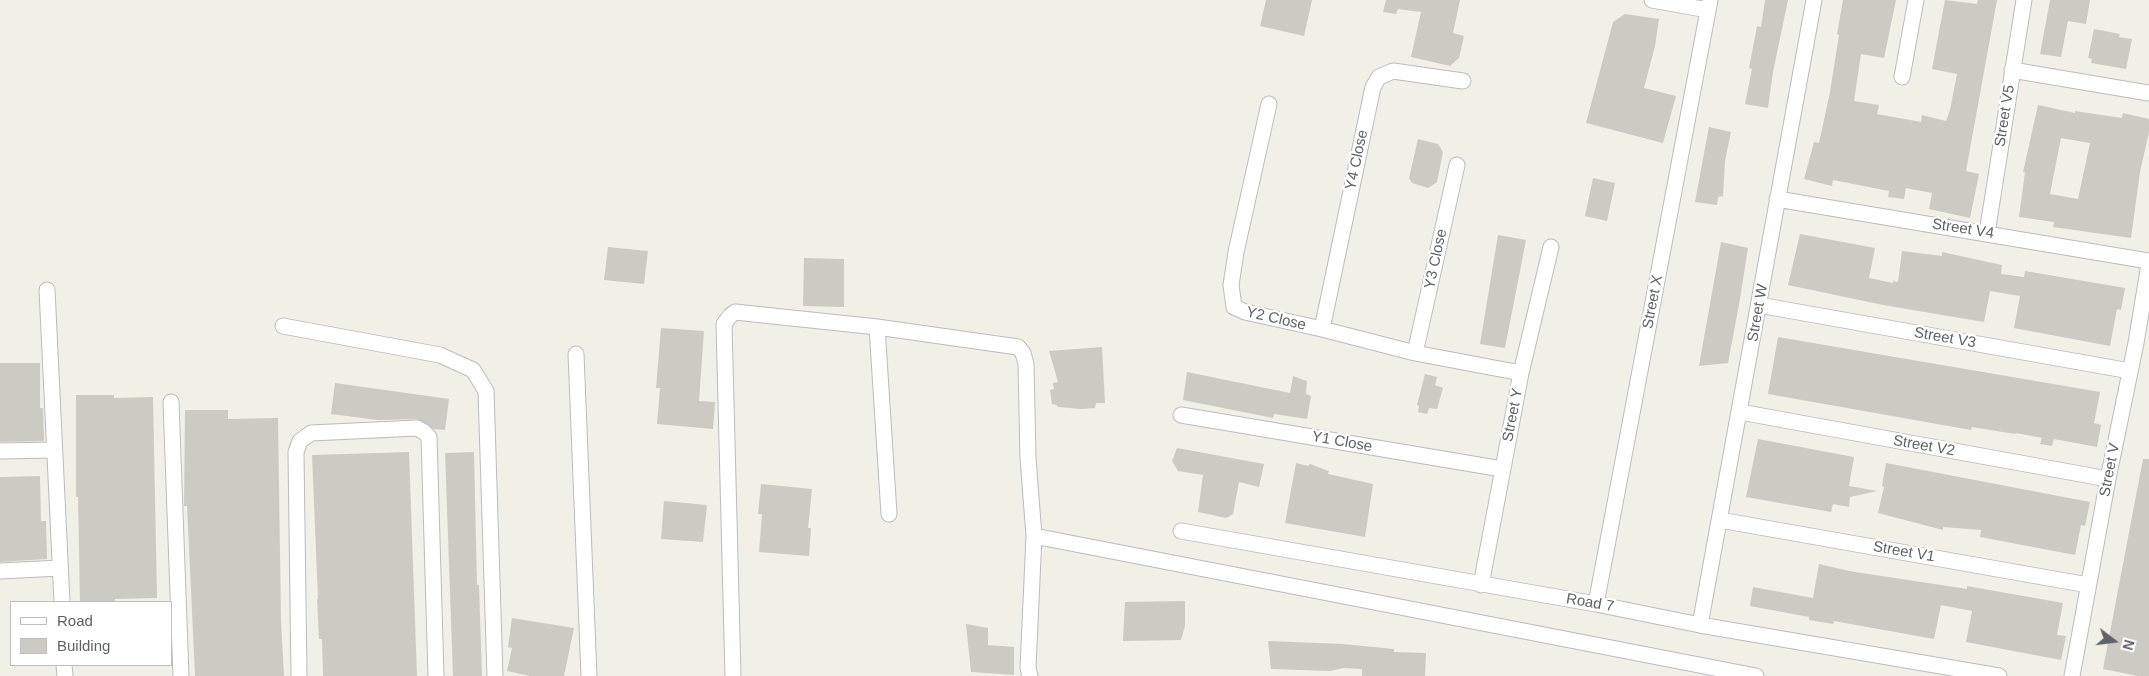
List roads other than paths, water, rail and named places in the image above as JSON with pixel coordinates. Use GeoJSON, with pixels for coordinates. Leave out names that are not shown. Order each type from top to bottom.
{"type":"FeatureCollection","features":[{"type":"Feature","properties":{"kind":"street"},"geometry":{"type":"LineString","coordinates":[[1652,0],[1709,5]]}},
{"type":"Feature","properties":{"kind":"street","name":"Street W"},"geometry":{"type":"LineString","coordinates":[[1700,625],[1760,305],[1777,199],[1814,0]]}},
{"type":"Feature","properties":{"kind":"street"},"geometry":{"type":"LineString","coordinates":[[1902,77],[1916,0]]}},
{"type":"Feature","properties":{"kind":"street","name":"Street V5"},"geometry":{"type":"LineString","coordinates":[[1987,233],[2024,0]]}},
{"type":"Feature","properties":{"kind":"street","name":"Street X"},"geometry":{"type":"LineString","coordinates":[[1596,604],[1709,5]]}},
{"type":"Feature","properties":{"kind":"street"},"geometry":{"type":"LineString","coordinates":[[2012,70],[2149,92]]}},
{"type":"Feature","properties":{"kind":"street","name":"Y4 Close"},"geometry":{"type":"LineString","coordinates":[[1322,329],[1373,87],[1379,77],[1393,71],[1463,81]]}},
{"type":"Feature","properties":{"kind":"street","name":"Y2 Close"},"geometry":{"type":"LineString","coordinates":[[1269,104],[1236,252],[1231,285],[1234,307],[1245,312],[1322,329],[1415,353],[1521,373]]}},
{"type":"Feature","properties":{"kind":"street","name":"Y3 Close"},"geometry":{"type":"LineString","coordinates":[[1415,353],[1457,165]]}},
{"type":"Feature","properties":{"kind":"street","name":"Street V4"},"geometry":{"type":"LineString","coordinates":[[1777,199],[1987,233],[2149,263]]}},
{"type":"Feature","properties":{"kind":"street","name":"Street Y"},"geometry":{"type":"LineString","coordinates":[[1482,585],[1521,373],[1551,247]]}},
{"type":"Feature","properties":{"kind":"street","name":"Street V"},"geometry":{"type":"LineString","coordinates":[[2072,676],[2130,371],[2142,345],[2149,263]]}},
{"type":"Feature","properties":{"kind":"street"},"geometry":{"type":"LineString","coordinates":[[47,290],[62,601]]}},
{"type":"Feature","properties":{"kind":"street","name":"Street V3"},"geometry":{"type":"LineString","coordinates":[[1760,305],[2130,371]]}},
{"type":"Feature","properties":{"kind":"street"},"geometry":{"type":"LineString","coordinates":[[733,676],[724,324],[736,312],[1003,343],[1018,347],[1023,353],[1026,364],[1028,458],[1034,536],[1028,668],[1030,676]]}},
{"type":"Feature","properties":{"kind":"street"},"geometry":{"type":"LineString","coordinates":[[283,326],[440,355],[473,370],[482,384],[486,391],[495,676]]}},
{"type":"Feature","properties":{"kind":"street"},"geometry":{"type":"LineString","coordinates":[[877,327],[889,514]]}},
{"type":"Feature","properties":{"kind":"street"},"geometry":{"type":"LineString","coordinates":[[576,354],[589,676]]}},
{"type":"Feature","properties":{"kind":"street"},"geometry":{"type":"LineString","coordinates":[[172,402],[181,676]]}},
{"type":"Feature","properties":{"kind":"street","name":"Street V2"},"geometry":{"type":"LineString","coordinates":[[1740,412],[2108,479]]}},
{"type":"Feature","properties":{"kind":"street","name":"Y1 Close"},"geometry":{"type":"LineString","coordinates":[[1181,415],[1502,469]]}},
{"type":"Feature","properties":{"kind":"street"},"geometry":{"type":"LineString","coordinates":[[299,676],[296,452],[300,441],[311,433],[417,428],[428,437],[436,676]]}},
{"type":"Feature","properties":{"kind":"street"},"geometry":{"type":"LineString","coordinates":[[0,451],[54,450]]}},
{"type":"Feature","properties":{"kind":"street","name":"Street V1"},"geometry":{"type":"LineString","coordinates":[[1720,520],[2088,585]]}},
{"type":"Feature","properties":{"kind":"street","name":"Road 7"},"geometry":{"type":"LineString","coordinates":[[1181,531],[1596,604],[1700,625],[1999,676]]}},
{"type":"Feature","properties":{"kind":"street"},"geometry":{"type":"LineString","coordinates":[[1034,536],[1756,676]]}},
{"type":"Feature","properties":{"kind":"street"},"geometry":{"type":"LineString","coordinates":[[0,571],[60,568]]}}]}
